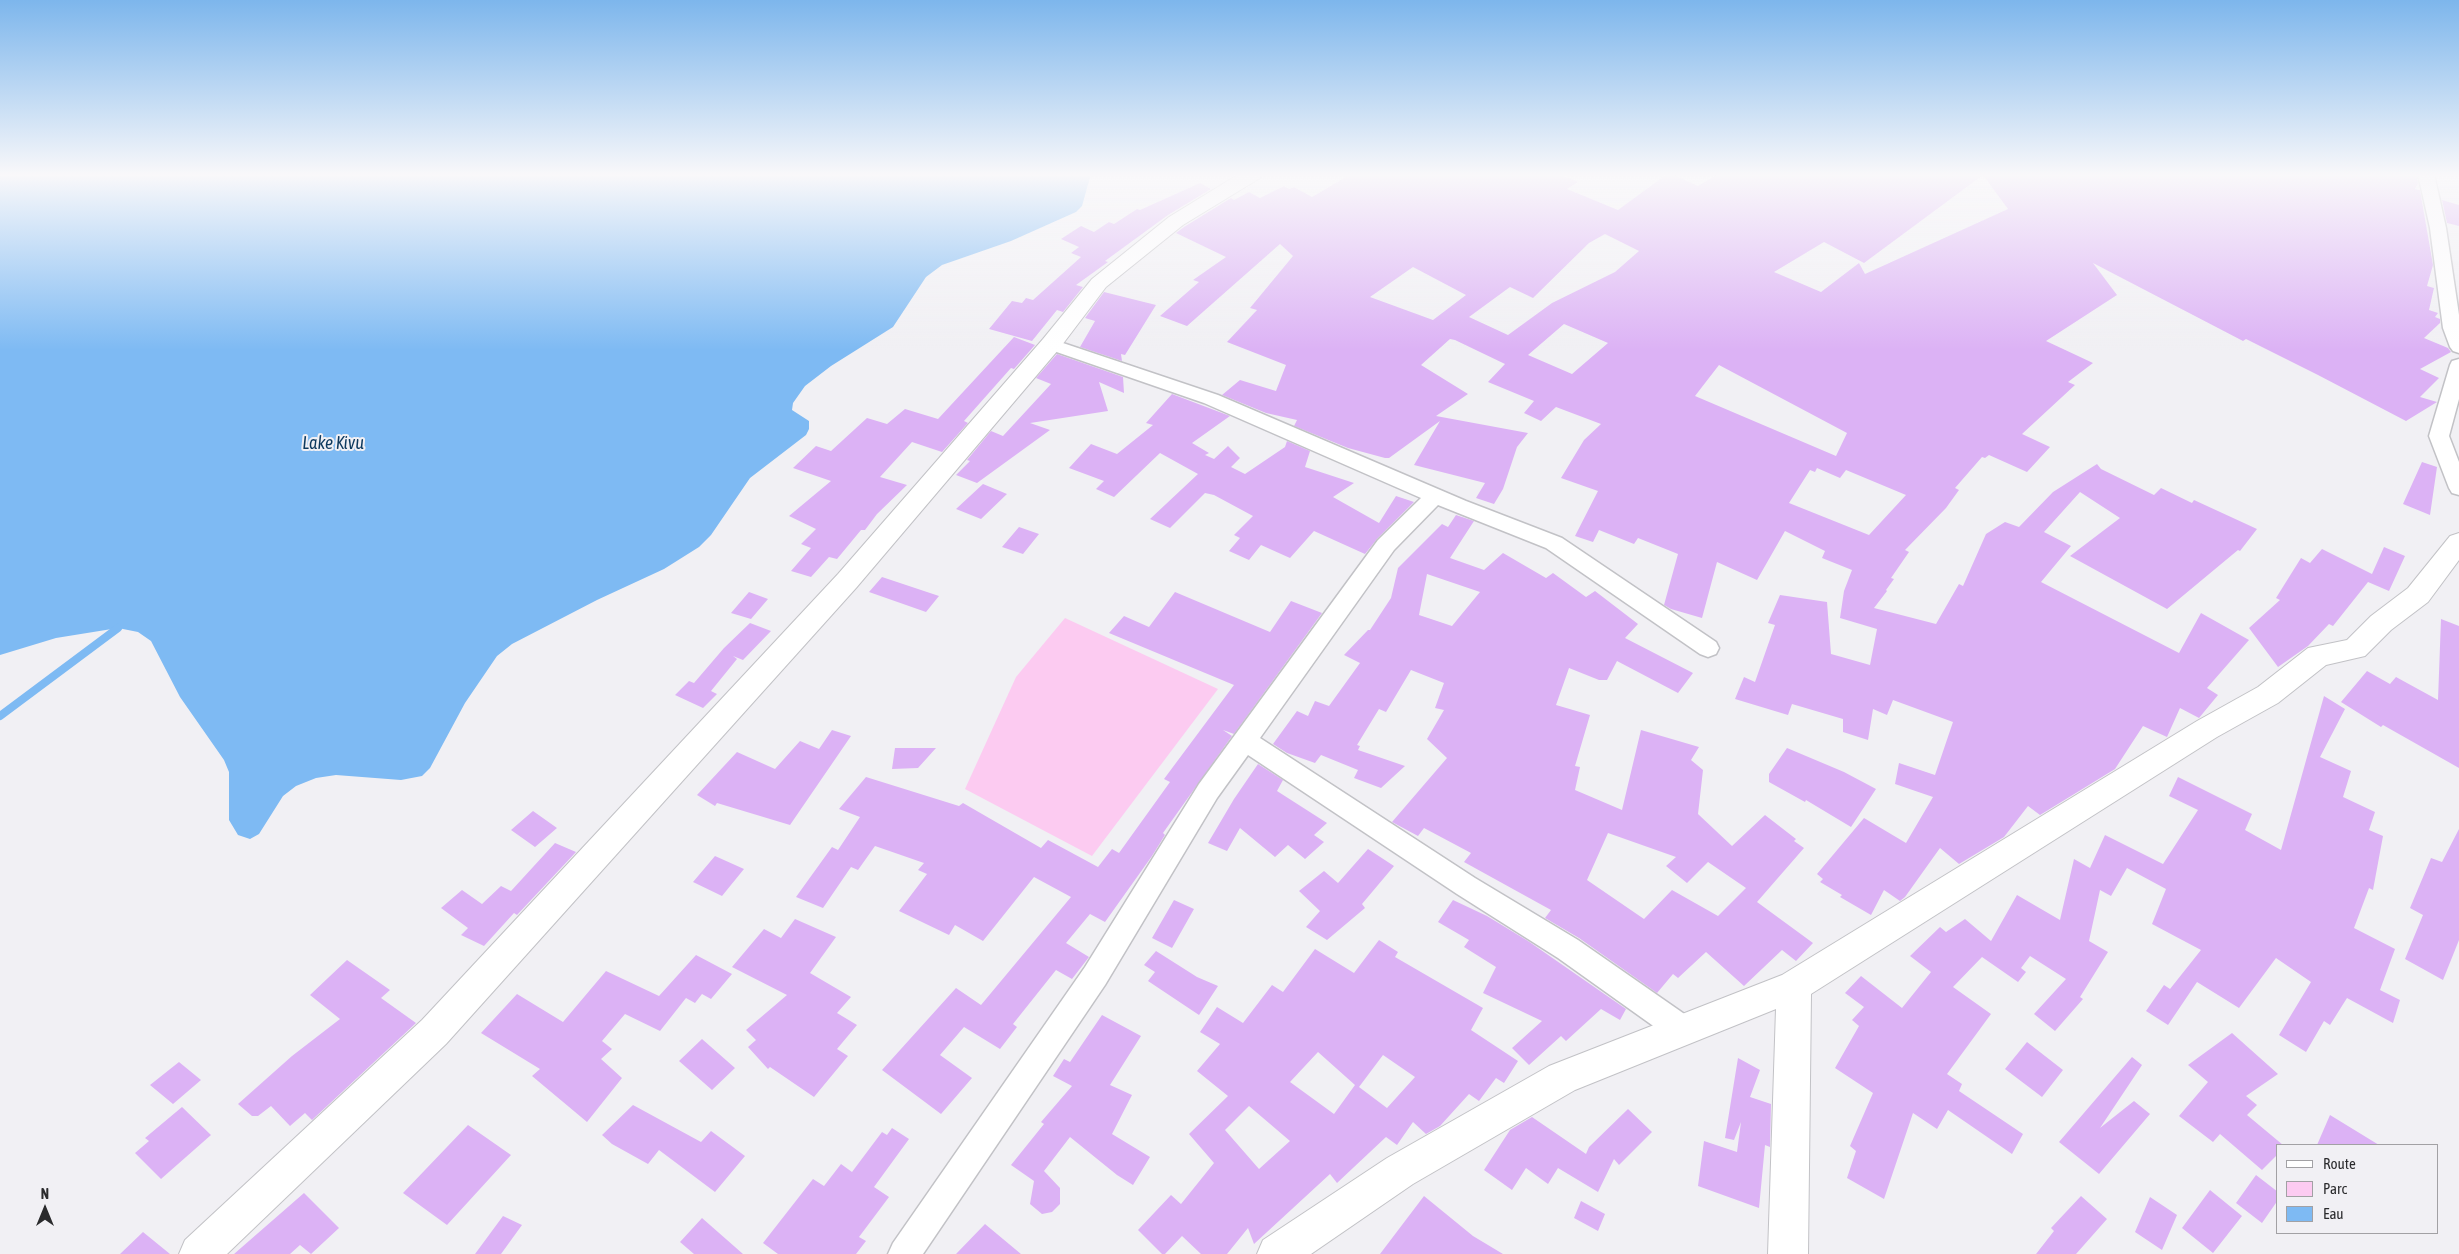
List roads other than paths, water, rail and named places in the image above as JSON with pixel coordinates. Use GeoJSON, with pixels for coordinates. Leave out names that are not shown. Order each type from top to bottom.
{"type":"FeatureCollection","features":[{"type":"Feature","properties":{"kind":"street"},"geometry":{"type":"LineString","coordinates":[[198,1254],[434,1032],[847,582],[1051,344],[1098,283],[1162,233]]}},
{"type":"Feature","properties":{"kind":"street"},"geometry":{"type":"LineString","coordinates":[[2439,233],[2452,328],[2459,347]]}},
{"type":"Feature","properties":{"kind":"street"},"geometry":{"type":"LineString","coordinates":[[1051,344],[1211,399],[1435,496],[1554,543],[1708,648]]}},
{"type":"Feature","properties":{"kind":"street"},"geometry":{"type":"LineString","coordinates":[[2459,365],[2439,436],[2459,488]]}},
{"type":"Feature","properties":{"kind":"street"},"geometry":{"type":"LineString","coordinates":[[904,1254],[1095,976],[1208,791],[1386,545],[1435,496]]}},
{"type":"Feature","properties":{"kind":"street"},"geometry":{"type":"LineString","coordinates":[[1276,1254],[1400,1171],[1562,1078],[1794,986],[2199,735],[2268,695],[2318,656],[2355,649],[2381,624],[2418,595],[2459,542]]}},
{"type":"Feature","properties":{"kind":"street"},"geometry":{"type":"LineString","coordinates":[[1245,741],[1466,886],[1568,949],[1683,1030]]}},
{"type":"Feature","properties":{"kind":"street"},"geometry":{"type":"LineString","coordinates":[[1788,1254],[1794,986]]}},
{"type":"Feature","properties":{"kind":"water","name":"Lake Kivu"},"geometry":{"type":"Polygon","coordinates":[[[0,233],[1030,233],[942,265],[926,277],[893,327],[831,366],[805,386],[793,403],[792,410],[809,421],[809,429],[806,435],[750,478],[711,535],[699,547],[664,569],[597,600],[512,644],[497,656],[465,703],[430,768],[422,776],[401,780],[336,775],[316,778],[296,786],[283,796],[259,834],[250,839],[238,835],[229,820],[229,772],[224,760],[180,697],[151,641],[138,632],[118,628],[56,638],[0,655],[0,233]]]}},
{"type":"Feature","properties":{"kind":"waterway"},"geometry":{"type":"LineString","coordinates":[[0,716],[118,628]]}}]}
